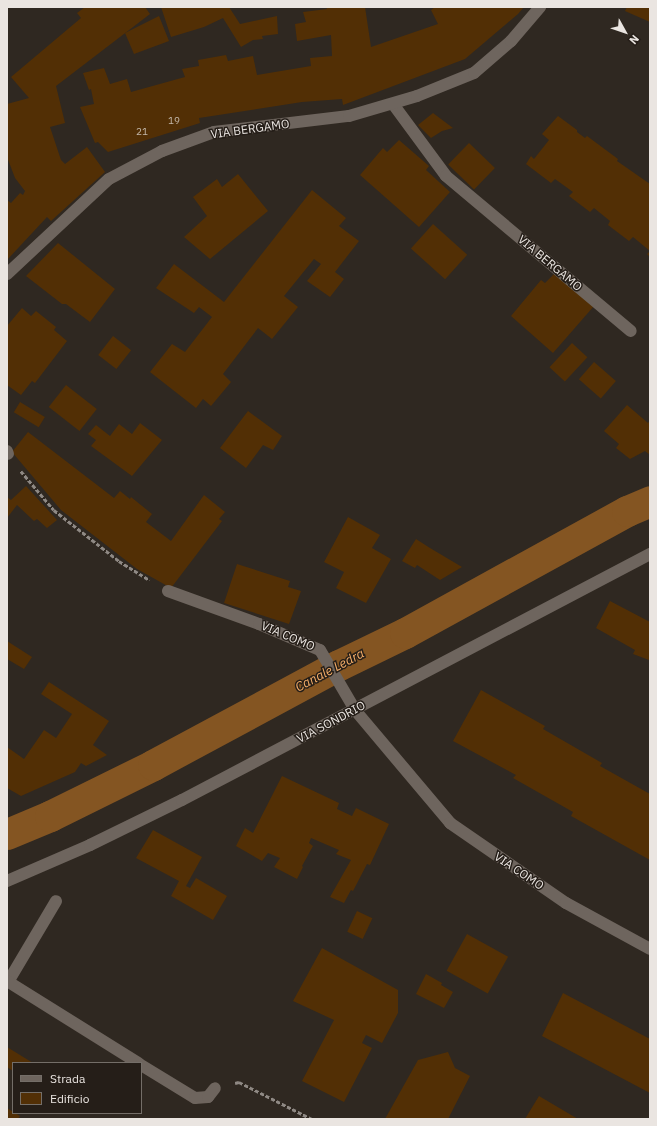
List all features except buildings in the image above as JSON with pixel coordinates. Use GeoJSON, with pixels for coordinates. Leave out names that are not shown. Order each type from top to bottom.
{"type":"FeatureCollection","features":[{"type":"Feature","properties":{"kind":"street","name":"VIA BERGAMO"},"geometry":{"type":"LineString","coordinates":[[7,274],[109,179],[162,151],[214,132],[348,116],[417,96],[474,73],[511,41],[540,7]]}},
{"type":"Feature","properties":{"kind":"street","name":"VIA BERGAMO"},"geometry":{"type":"LineString","coordinates":[[393,104],[446,176],[631,331]]}},
{"type":"Feature","properties":{"kind":"street","name":"VIA SONDRIO"},"geometry":{"type":"LineString","coordinates":[[7,881],[90,845],[182,800],[650,554]]}},
{"type":"Feature","properties":{"kind":"street","name":"VIA COMO"},"geometry":{"type":"LineString","coordinates":[[168,591],[259,624],[320,650],[354,710],[450,823],[566,903],[650,949]]}},
{"type":"Feature","properties":{"kind":"street"},"geometry":{"type":"LineString","coordinates":[[56,901],[7,981],[136,1062]]}},
{"type":"Feature","properties":{"kind":"street"},"geometry":{"type":"LineString","coordinates":[[142,1066],[195,1098],[208,1097],[215,1088]]}},
{"type":"Feature","properties":{"kind":"path"},"geometry":{"type":"LineString","coordinates":[[8,452],[54,510],[119,561],[168,591]]}},
{"type":"Feature","properties":{"kind":"path"},"geometry":{"type":"LineString","coordinates":[[215,1088],[239,1082],[312,1119]]}},
{"type":"Feature","properties":{"kind":"waterway","name":"Canale Ledra"},"geometry":{"type":"LineString","coordinates":[[7,834],[50,816],[153,765],[339,665],[405,633],[627,511],[650,501]]}}]}
